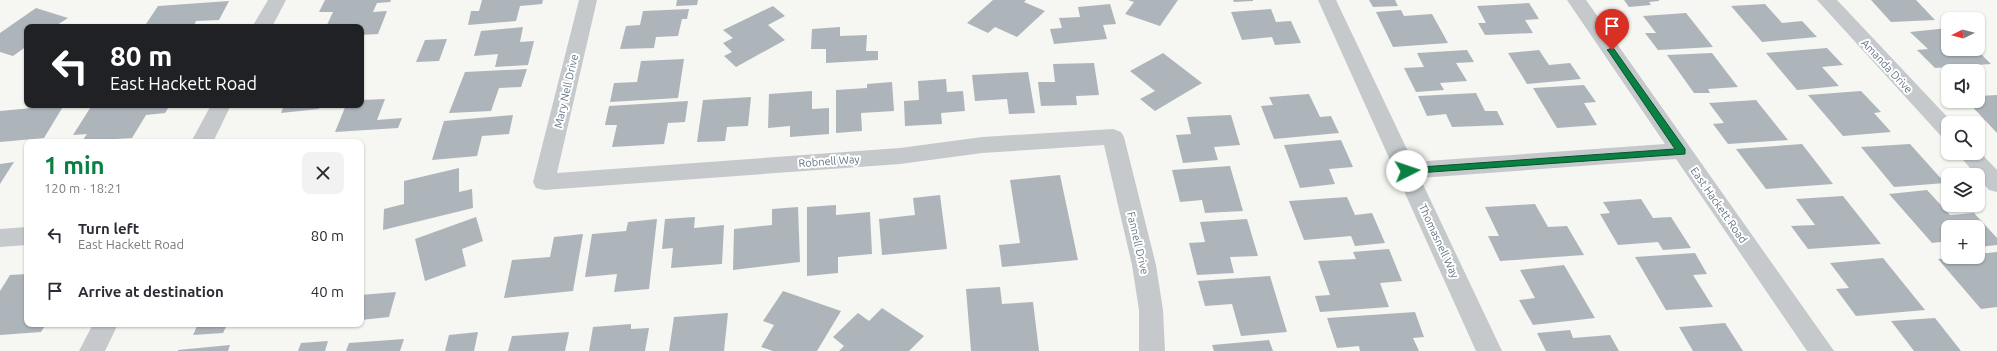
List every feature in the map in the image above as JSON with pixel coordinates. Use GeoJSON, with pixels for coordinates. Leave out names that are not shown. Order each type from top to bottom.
{"type":"FeatureCollection","features":[{"type":"Feature","properties":{"kind":"street"},"geometry":{"type":"LineString","coordinates":[[264,24],[277,0]]}},
{"type":"Feature","properties":{"kind":"street","name":"Mary Nell Drive"},"geometry":{"type":"LineString","coordinates":[[544,182],[588,0]]}},
{"type":"Feature","properties":{"kind":"street","name":"Thomasnell Way"},"geometry":{"type":"LineString","coordinates":[[1327,0],[1489,351]]}},
{"type":"Feature","properties":{"kind":"street","name":"East Hackett Road"},"geometry":{"type":"LineString","coordinates":[[1576,0],[1821,351]]}},
{"type":"Feature","properties":{"kind":"street","name":"Amanda Drive"},"geometry":{"type":"LineString","coordinates":[[1826,0],[1941,123]]}},
{"type":"Feature","properties":{"kind":"street"},"geometry":{"type":"LineString","coordinates":[[204,139],[219,108]]}},
{"type":"Feature","properties":{"kind":"street","name":"Robnell Way"},"geometry":{"type":"LineString","coordinates":[[544,182],[900,156],[982,145],[1113,137]]}},
{"type":"Feature","properties":{"kind":"street","name":"Fannell Drive"},"geometry":{"type":"LineString","coordinates":[[1113,137],[1144,265],[1151,310],[1152,351]]}},
{"type":"Feature","properties":{"kind":"street"},"geometry":{"type":"LineString","coordinates":[[1407,171],[1682,151]]}},
{"type":"Feature","properties":{"kind":"street"},"geometry":{"type":"LineString","coordinates":[[1975,160],[1995,180]]}},
{"type":"Feature","properties":{"kind":"street"},"geometry":{"type":"LineString","coordinates":[[0,238],[24,236]]}},
{"type":"Feature","properties":{"kind":"street"},"geometry":{"type":"LineString","coordinates":[[92,351],[104,327]]}},
{"type":"Feature","properties":{"kind":"building"},"geometry":{"type":"Polygon","coordinates":[[[325,0],[391,0],[390,2],[377,3],[373,12],[387,11],[378,34],[364,35],[364,24],[327,24],[333,12],[319,12],[325,0]]]}},
{"type":"Feature","properties":{"kind":"building"},"geometry":{"type":"Polygon","coordinates":[[[482,0],[543,0],[542,4],[520,6],[516,21],[468,25],[471,11],[479,11],[482,0]]]}},
{"type":"Feature","properties":{"kind":"building"},"geometry":{"type":"Polygon","coordinates":[[[677,0],[698,0],[697,5],[676,6],[677,0]]]}},
{"type":"Feature","properties":{"kind":"building"},"geometry":{"type":"Polygon","coordinates":[[[993,0],[1026,0],[1024,2],[1045,11],[1017,37],[995,27],[988,33],[967,23],[993,0]]]}},
{"type":"Feature","properties":{"kind":"building"},"geometry":{"type":"Polygon","coordinates":[[[1128,0],[1178,0],[1160,26],[1125,14],[1134,2],[1128,0]]]}},
{"type":"Feature","properties":{"kind":"building"},"geometry":{"type":"Polygon","coordinates":[[[1233,0],[1253,0],[1253,1],[1234,2],[1233,0]]]}},
{"type":"Feature","properties":{"kind":"building"},"geometry":{"type":"Polygon","coordinates":[[[1369,0],[1395,0],[1398,6],[1373,7],[1369,0]]]}},
{"type":"Feature","properties":{"kind":"building"},"geometry":{"type":"Polygon","coordinates":[[[1624,0],[1659,1],[1649,2],[1651,5],[1629,7],[1624,0]]]}},
{"type":"Feature","properties":{"kind":"building"},"geometry":{"type":"Polygon","coordinates":[[[1871,0],[1916,0],[1935,20],[1891,22],[1871,0]]]}},
{"type":"Feature","properties":{"kind":"building"},"geometry":{"type":"Polygon","coordinates":[[[229,1],[219,20],[196,21],[194,24],[146,24],[158,6],[229,1]]]}},
{"type":"Feature","properties":{"kind":"building"},"geometry":{"type":"Polygon","coordinates":[[[1529,3],[1539,19],[1525,20],[1533,33],[1485,35],[1478,23],[1486,23],[1477,6],[1529,3]]]}},
{"type":"Feature","properties":{"kind":"building"},"geometry":{"type":"Polygon","coordinates":[[[1110,4],[1116,24],[1103,25],[1107,39],[1054,44],[1050,29],[1062,28],[1059,18],[1080,17],[1078,7],[1110,4]]]}},
{"type":"Feature","properties":{"kind":"building"},"geometry":{"type":"Polygon","coordinates":[[[1765,4],[1782,23],[1802,21],[1817,37],[1762,42],[1731,6],[1765,4]]]}},
{"type":"Feature","properties":{"kind":"building"},"geometry":{"type":"Polygon","coordinates":[[[773,6],[785,16],[768,25],[785,40],[736,67],[724,56],[732,52],[723,43],[733,38],[723,30],[773,6]]]}},
{"type":"Feature","properties":{"kind":"building"},"geometry":{"type":"Polygon","coordinates":[[[36,8],[68,18],[59,24],[24,24],[24,48],[13,56],[0,52],[0,33],[36,8]]]}},
{"type":"Feature","properties":{"kind":"building"},"geometry":{"type":"Polygon","coordinates":[[[689,9],[687,19],[682,19],[678,36],[656,37],[654,48],[620,49],[626,26],[640,25],[643,11],[689,9]]]}},
{"type":"Feature","properties":{"kind":"building"},"geometry":{"type":"Polygon","coordinates":[[[1271,9],[1276,22],[1291,21],[1301,43],[1275,45],[1272,37],[1242,40],[1231,12],[1271,9]]]}},
{"type":"Feature","properties":{"kind":"building"},"geometry":{"type":"Polygon","coordinates":[[[1401,10],[1404,16],[1432,14],[1448,43],[1393,47],[1376,12],[1401,10]]]}},
{"type":"Feature","properties":{"kind":"building"},"geometry":{"type":"Polygon","coordinates":[[[1686,13],[1713,47],[1658,50],[1645,33],[1656,33],[1643,16],[1686,13]]]}},
{"type":"Feature","properties":{"kind":"building"},"geometry":{"type":"Polygon","coordinates":[[[523,27],[520,42],[534,41],[528,65],[495,67],[498,54],[474,56],[481,31],[523,27]]]}},
{"type":"Feature","properties":{"kind":"building"},"geometry":{"type":"Polygon","coordinates":[[[840,27],[840,36],[867,35],[866,51],[878,51],[878,60],[826,63],[826,49],[811,49],[812,29],[840,27]]]}},
{"type":"Feature","properties":{"kind":"building"},"geometry":{"type":"Polygon","coordinates":[[[1941,29],[1941,56],[1983,56],[1991,64],[1941,64],[1941,68],[1935,68],[1917,50],[1928,49],[1910,32],[1941,29]]]}},
{"type":"Feature","properties":{"kind":"building"},"geometry":{"type":"Polygon","coordinates":[[[447,39],[439,61],[416,62],[425,40],[447,39]]]}},
{"type":"Feature","properties":{"kind":"building"},"geometry":{"type":"Polygon","coordinates":[[[1827,48],[1843,65],[1822,67],[1839,86],[1797,90],[1766,53],[1827,48]]]}},
{"type":"Feature","properties":{"kind":"building"},"geometry":{"type":"Polygon","coordinates":[[[1467,50],[1474,62],[1456,63],[1467,81],[1440,83],[1444,90],[1416,92],[1404,68],[1424,67],[1417,53],[1467,50]]]}},
{"type":"Feature","properties":{"kind":"building"},"geometry":{"type":"Polygon","coordinates":[[[1539,50],[1549,65],[1570,63],[1581,79],[1527,84],[1508,53],[1539,50]]]}},
{"type":"Feature","properties":{"kind":"building"},"geometry":{"type":"Polygon","coordinates":[[[1163,53],[1202,83],[1155,111],[1140,99],[1155,91],[1130,71],[1163,53]]]}},
{"type":"Feature","properties":{"kind":"building"},"geometry":{"type":"Polygon","coordinates":[[[1712,53],[1738,87],[1708,89],[1710,93],[1694,93],[1667,55],[1712,53]]]}},
{"type":"Feature","properties":{"kind":"building"},"geometry":{"type":"Polygon","coordinates":[[[684,59],[678,98],[610,102],[614,83],[637,82],[641,61],[684,59]]]}},
{"type":"Feature","properties":{"kind":"building"},"geometry":{"type":"Polygon","coordinates":[[[1094,63],[1099,95],[1076,96],[1077,105],[1041,106],[1038,82],[1055,82],[1053,64],[1094,63]]]}},
{"type":"Feature","properties":{"kind":"building"},"geometry":{"type":"Polygon","coordinates":[[[527,69],[521,87],[499,88],[491,111],[449,113],[465,72],[527,69]]]}},
{"type":"Feature","properties":{"kind":"building"},"geometry":{"type":"Polygon","coordinates":[[[1028,72],[1035,113],[1009,114],[1007,99],[975,101],[972,75],[1028,72]]]}},
{"type":"Feature","properties":{"kind":"building"},"geometry":{"type":"Polygon","coordinates":[[[946,79],[947,92],[963,91],[965,111],[941,113],[942,124],[905,126],[904,101],[919,100],[918,81],[946,79]]]}},
{"type":"Feature","properties":{"kind":"building"},"geometry":{"type":"Polygon","coordinates":[[[892,82],[894,111],[861,113],[862,131],[836,133],[836,90],[867,88],[867,84],[892,82]]]}},
{"type":"Feature","properties":{"kind":"building"},"geometry":{"type":"Polygon","coordinates":[[[1584,85],[1596,102],[1584,103],[1597,125],[1557,128],[1533,88],[1584,85]]]}},
{"type":"Feature","properties":{"kind":"building"},"geometry":{"type":"Polygon","coordinates":[[[812,91],[812,109],[829,108],[829,134],[790,137],[790,126],[768,128],[769,94],[812,91]]]}},
{"type":"Feature","properties":{"kind":"building"},"geometry":{"type":"Polygon","coordinates":[[[1861,91],[1881,112],[1874,113],[1891,132],[1843,136],[1808,95],[1861,91]]]}},
{"type":"Feature","properties":{"kind":"building"},"geometry":{"type":"Polygon","coordinates":[[[1476,93],[1485,111],[1497,111],[1504,125],[1452,127],[1446,114],[1427,116],[1418,96],[1476,93]]]}},
{"type":"Feature","properties":{"kind":"building"},"geometry":{"type":"Polygon","coordinates":[[[1309,94],[1320,117],[1331,116],[1339,133],[1274,139],[1261,106],[1273,105],[1269,97],[1309,94]]]}},
{"type":"Feature","properties":{"kind":"building"},"geometry":{"type":"Polygon","coordinates":[[[1997,95],[1997,133],[1985,120],[1985,116],[1981,116],[1974,108],[1985,108],[1985,96],[1997,95]]]}},
{"type":"Feature","properties":{"kind":"building"},"geometry":{"type":"Polygon","coordinates":[[[751,97],[748,126],[727,127],[725,141],[697,142],[703,100],[751,97]]]}},
{"type":"Feature","properties":{"kind":"building"},"geometry":{"type":"Polygon","coordinates":[[[385,99],[377,120],[402,118],[398,128],[335,132],[345,108],[364,108],[364,100],[385,99]]]}},
{"type":"Feature","properties":{"kind":"building"},"geometry":{"type":"Polygon","coordinates":[[[1756,100],[1788,140],[1728,144],[1713,124],[1724,123],[1709,103],[1756,100]]]}},
{"type":"Feature","properties":{"kind":"building"},"geometry":{"type":"Polygon","coordinates":[[[688,101],[685,122],[668,123],[664,144],[612,147],[617,125],[605,125],[609,106],[688,101]]]}},
{"type":"Feature","properties":{"kind":"building"},"geometry":{"type":"Polygon","coordinates":[[[32,108],[62,108],[44,138],[0,142],[0,111],[32,108]]]}},
{"type":"Feature","properties":{"kind":"building"},"geometry":{"type":"Polygon","coordinates":[[[90,108],[168,108],[165,113],[146,115],[132,138],[83,139],[87,134],[73,135],[90,108]]]}},
{"type":"Feature","properties":{"kind":"building"},"geometry":{"type":"Polygon","coordinates":[[[283,108],[319,108],[319,109],[281,113],[283,108]]]}},
{"type":"Feature","properties":{"kind":"building"},"geometry":{"type":"Polygon","coordinates":[[[513,115],[509,134],[482,136],[477,156],[432,160],[444,121],[513,115]]]}},
{"type":"Feature","properties":{"kind":"building"},"geometry":{"type":"Polygon","coordinates":[[[1231,115],[1240,145],[1214,147],[1218,160],[1183,163],[1176,135],[1191,134],[1187,117],[1231,115]]]}},
{"type":"Feature","properties":{"kind":"building"},"geometry":{"type":"Polygon","coordinates":[[[1341,140],[1353,167],[1329,169],[1335,184],[1300,188],[1284,145],[1341,140]]]}},
{"type":"Feature","properties":{"kind":"building"},"geometry":{"type":"Polygon","coordinates":[[[1802,144],[1833,184],[1766,189],[1736,149],[1802,144]]]}},
{"type":"Feature","properties":{"kind":"building"},"geometry":{"type":"Polygon","coordinates":[[[1910,144],[1941,179],[1941,183],[1894,187],[1861,147],[1910,144]]]}},
{"type":"Feature","properties":{"kind":"building"},"geometry":{"type":"Polygon","coordinates":[[[14,162],[0,184],[0,164],[14,162]]]}},
{"type":"Feature","properties":{"kind":"building"},"geometry":{"type":"Polygon","coordinates":[[[1230,166],[1243,211],[1205,213],[1202,200],[1180,202],[1172,170],[1230,166]]]}},
{"type":"Feature","properties":{"kind":"building"},"geometry":{"type":"Polygon","coordinates":[[[459,168],[459,192],[472,189],[473,208],[383,230],[384,209],[404,204],[404,181],[459,168]]]}},
{"type":"Feature","properties":{"kind":"building"},"geometry":{"type":"Polygon","coordinates":[[[1060,175],[1078,260],[1002,267],[999,245],[1020,243],[1010,180],[1060,175]]]}},
{"type":"Feature","properties":{"kind":"building"},"geometry":{"type":"Polygon","coordinates":[[[1927,190],[1941,205],[1941,212],[1947,212],[1950,215],[1974,213],[1980,220],[1941,220],[1941,242],[1932,243],[1889,194],[1927,190]]]}},
{"type":"Feature","properties":{"kind":"building"},"geometry":{"type":"Polygon","coordinates":[[[940,195],[947,249],[882,255],[879,219],[915,215],[913,198],[940,195]]]}},
{"type":"Feature","properties":{"kind":"building"},"geometry":{"type":"Polygon","coordinates":[[[1843,196],[1881,244],[1808,249],[1791,226],[1815,225],[1796,199],[1843,196]]]}},
{"type":"Feature","properties":{"kind":"building"},"geometry":{"type":"Polygon","coordinates":[[[1347,197],[1355,215],[1372,213],[1385,243],[1355,246],[1351,236],[1304,240],[1289,201],[1347,197]]]}},
{"type":"Feature","properties":{"kind":"building"},"geometry":{"type":"Polygon","coordinates":[[[1641,199],[1653,218],[1671,217],[1691,248],[1663,250],[1658,242],[1618,245],[1600,214],[1610,213],[1603,202],[1641,199]]]}},
{"type":"Feature","properties":{"kind":"building"},"geometry":{"type":"Polygon","coordinates":[[[1535,204],[1548,227],[1567,226],[1584,255],[1500,261],[1488,236],[1499,236],[1485,207],[1535,204]]]}},
{"type":"Feature","properties":{"kind":"building"},"geometry":{"type":"Polygon","coordinates":[[[836,205],[836,215],[870,212],[872,254],[838,257],[838,273],[807,276],[807,207],[836,205]]]}},
{"type":"Feature","properties":{"kind":"building"},"geometry":{"type":"Polygon","coordinates":[[[798,207],[800,262],[733,270],[734,229],[772,225],[772,209],[798,207]]]}},
{"type":"Feature","properties":{"kind":"building"},"geometry":{"type":"Polygon","coordinates":[[[476,217],[483,241],[462,249],[466,266],[425,281],[415,239],[476,217]]]}},
{"type":"Feature","properties":{"kind":"building"},"geometry":{"type":"Polygon","coordinates":[[[695,217],[694,228],[724,225],[722,264],[671,268],[673,248],[662,249],[665,219],[695,217]]]}},
{"type":"Feature","properties":{"kind":"building"},"geometry":{"type":"Polygon","coordinates":[[[657,219],[649,289],[614,292],[617,274],[585,277],[592,234],[626,231],[628,222],[657,219]]]}},
{"type":"Feature","properties":{"kind":"building"},"geometry":{"type":"Polygon","coordinates":[[[1247,219],[1258,256],[1230,257],[1234,273],[1197,275],[1189,243],[1205,242],[1200,222],[1247,219]]]}},
{"type":"Feature","properties":{"kind":"building"},"geometry":{"type":"Polygon","coordinates":[[[1985,225],[1997,238],[1997,245],[1985,246],[1985,225]]]}},
{"type":"Feature","properties":{"kind":"building"},"geometry":{"type":"Polygon","coordinates":[[[583,234],[573,291],[504,298],[512,260],[550,257],[554,237],[583,234]]]}},
{"type":"Feature","properties":{"kind":"building"},"geometry":{"type":"Polygon","coordinates":[[[1389,249],[1402,281],[1380,283],[1389,307],[1320,312],[1315,296],[1330,295],[1318,261],[1356,259],[1353,252],[1389,249]]]}},
{"type":"Feature","properties":{"kind":"building"},"geometry":{"type":"Polygon","coordinates":[[[1997,252],[1997,307],[1981,309],[1942,264],[1985,264],[1985,253],[1997,252]]]}},
{"type":"Feature","properties":{"kind":"building"},"geometry":{"type":"Polygon","coordinates":[[[1695,253],[1707,274],[1693,275],[1713,307],[1666,310],[1635,257],[1695,253]]]}},
{"type":"Feature","properties":{"kind":"building"},"geometry":{"type":"Polygon","coordinates":[[[1883,258],[1925,310],[1856,316],[1836,289],[1849,288],[1830,263],[1883,258]]]}},
{"type":"Feature","properties":{"kind":"building"},"geometry":{"type":"Polygon","coordinates":[[[1564,265],[1595,318],[1533,325],[1519,300],[1535,298],[1520,270],[1564,265]]]}},
{"type":"Feature","properties":{"kind":"building"},"geometry":{"type":"Polygon","coordinates":[[[24,274],[24,327],[44,327],[41,332],[0,335],[0,291],[10,275],[24,274]]]}},
{"type":"Feature","properties":{"kind":"building"},"geometry":{"type":"Polygon","coordinates":[[[1270,276],[1287,332],[1241,336],[1232,304],[1205,306],[1198,281],[1270,276]]]}},
{"type":"Feature","properties":{"kind":"building"},"geometry":{"type":"Polygon","coordinates":[[[1000,287],[1002,304],[1033,302],[1039,351],[971,351],[966,289],[1000,287]]]}},
{"type":"Feature","properties":{"kind":"building"},"geometry":{"type":"Polygon","coordinates":[[[783,291],[841,311],[817,351],[773,351],[761,347],[774,325],[763,321],[783,291]]]}},
{"type":"Feature","properties":{"kind":"building"},"geometry":{"type":"Polygon","coordinates":[[[396,292],[389,317],[364,320],[364,295],[396,292]]]}},
{"type":"Feature","properties":{"kind":"building"},"geometry":{"type":"Polygon","coordinates":[[[882,308],[924,336],[909,351],[839,351],[844,346],[833,337],[858,313],[869,321],[882,308]]]}},
{"type":"Feature","properties":{"kind":"building"},"geometry":{"type":"Polygon","coordinates":[[[1415,312],[1424,337],[1413,338],[1419,351],[1360,351],[1359,346],[1337,348],[1327,318],[1415,312]]]}},
{"type":"Feature","properties":{"kind":"building"},"geometry":{"type":"Polygon","coordinates":[[[728,313],[724,351],[669,351],[674,317],[728,313]]]}},
{"type":"Feature","properties":{"kind":"building"},"geometry":{"type":"Polygon","coordinates":[[[1935,318],[1961,351],[1914,351],[1891,321],[1935,318]]]}},
{"type":"Feature","properties":{"kind":"building"},"geometry":{"type":"Polygon","coordinates":[[[1725,323],[1743,351],[1693,351],[1679,327],[1725,323]]]}},
{"type":"Feature","properties":{"kind":"building"},"geometry":{"type":"Polygon","coordinates":[[[631,324],[631,329],[649,328],[645,351],[589,351],[593,327],[631,324]]]}},
{"type":"Feature","properties":{"kind":"building"},"geometry":{"type":"Polygon","coordinates":[[[197,327],[226,327],[223,333],[193,335],[197,327]]]}},
{"type":"Feature","properties":{"kind":"building"},"geometry":{"type":"Polygon","coordinates":[[[1570,330],[1573,338],[1610,335],[1619,351],[1546,351],[1537,333],[1570,330]]]}},
{"type":"Feature","properties":{"kind":"building"},"geometry":{"type":"Polygon","coordinates":[[[478,332],[474,351],[445,351],[449,335],[478,332]]]}},
{"type":"Feature","properties":{"kind":"building"},"geometry":{"type":"Polygon","coordinates":[[[569,332],[565,351],[508,351],[512,336],[569,332]]]}},
{"type":"Feature","properties":{"kind":"building"},"geometry":{"type":"Polygon","coordinates":[[[404,339],[400,351],[346,351],[349,343],[404,339]]]}},
{"type":"Feature","properties":{"kind":"building"},"geometry":{"type":"Polygon","coordinates":[[[1269,340],[1273,351],[1214,351],[1212,345],[1269,340]]]}},
{"type":"Feature","properties":{"kind":"building"},"geometry":{"type":"Polygon","coordinates":[[[328,341],[325,351],[298,351],[301,343],[328,341]]]}},
{"type":"Feature","properties":{"kind":"building"},"geometry":{"type":"Polygon","coordinates":[[[230,345],[228,351],[178,351],[178,350],[230,345]]]}},
{"type":"Feature","properties":{"kind":"route"},"geometry":{"type":"LineString","coordinates":[[1407,171],[1682,151],[1612,50]]}}]}
